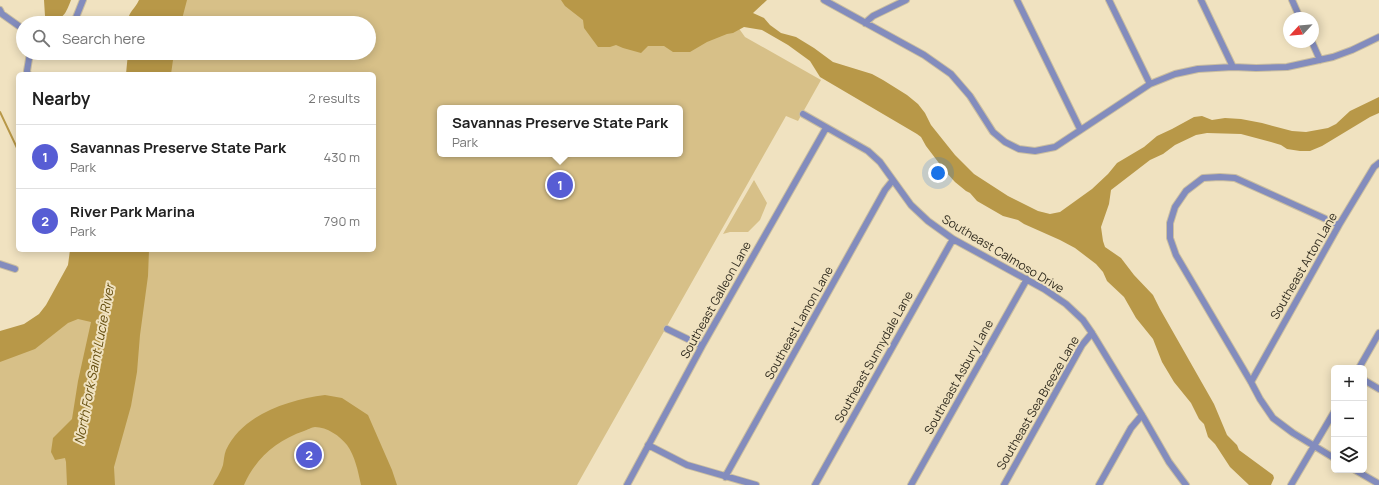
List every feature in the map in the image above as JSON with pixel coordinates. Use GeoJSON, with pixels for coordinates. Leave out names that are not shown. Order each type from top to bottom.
{"type":"FeatureCollection","features":[{"type":"Feature","properties":{"kind":"street"},"geometry":{"type":"LineString","coordinates":[[77,16],[83,0]]}},
{"type":"Feature","properties":{"kind":"street"},"geometry":{"type":"LineString","coordinates":[[824,0],[924,55],[951,74],[970,96],[994,132],[1006,142],[1019,148],[1035,151],[1055,147],[1150,84],[1175,74],[1198,69],[1233,67],[1287,67],[1320,60],[1352,50],[1379,36]]}},
{"type":"Feature","properties":{"kind":"street"},"geometry":{"type":"LineString","coordinates":[[865,23],[873,16],[906,0]]}},
{"type":"Feature","properties":{"kind":"street"},"geometry":{"type":"LineString","coordinates":[[1018,0],[1080,129]]}},
{"type":"Feature","properties":{"kind":"street"},"geometry":{"type":"LineString","coordinates":[[1109,0],[1150,84]]}},
{"type":"Feature","properties":{"kind":"street"},"geometry":{"type":"LineString","coordinates":[[1201,0],[1233,67]]}},
{"type":"Feature","properties":{"kind":"street"},"geometry":{"type":"LineString","coordinates":[[1292,0],[1297,12]]}},
{"type":"Feature","properties":{"kind":"street"},"geometry":{"type":"LineString","coordinates":[[0,10],[2,14],[16,25]]}},
{"type":"Feature","properties":{"kind":"street"},"geometry":{"type":"LineString","coordinates":[[1315,48],[1320,60]]}},
{"type":"Feature","properties":{"kind":"street"},"geometry":{"type":"LineString","coordinates":[[27,72],[29,60]]}},
{"type":"Feature","properties":{"kind":"street","name":"Southeast Calmoso Drive"},"geometry":{"type":"LineString","coordinates":[[803,114],[868,151],[880,162],[911,205],[928,222],[953,239],[1044,289],[1066,304],[1082,320],[1092,333],[1169,462],[1186,485]]}},
{"type":"Feature","properties":{"kind":"street","name":"Southeast Galleon Lane"},"geometry":{"type":"LineString","coordinates":[[627,485],[702,346],[826,128]]}},
{"type":"Feature","properties":{"kind":"street","name":"Southeast Arton Lane"},"geometry":{"type":"LineString","coordinates":[[1251,382],[1339,225],[1374,167],[1379,163]]}},
{"type":"Feature","properties":{"kind":"street"},"geometry":{"type":"LineString","coordinates":[[1331,456],[1314,447],[1273,418],[1260,399],[1176,255],[1170,238],[1170,223],[1175,207],[1186,191],[1203,178],[1220,176],[1235,178],[1339,225]]}},
{"type":"Feature","properties":{"kind":"street","name":"Southeast Lamon Lane"},"geometry":{"type":"LineString","coordinates":[[725,477],[885,190],[893,180]]}},
{"type":"Feature","properties":{"kind":"street","name":"Southeast Sunnydale Lane"},"geometry":{"type":"LineString","coordinates":[[815,485],[953,239]]}},
{"type":"Feature","properties":{"kind":"street"},"geometry":{"type":"LineString","coordinates":[[0,264],[15,269]]}},
{"type":"Feature","properties":{"kind":"street","name":"Southeast Asbury Lane"},"geometry":{"type":"LineString","coordinates":[[911,485],[1026,279]]}},
{"type":"Feature","properties":{"kind":"street"},"geometry":{"type":"LineString","coordinates":[[667,329],[702,346]]}},
{"type":"Feature","properties":{"kind":"street","name":"Southeast Sea Breeze Lane"},"geometry":{"type":"LineString","coordinates":[[1004,485],[1082,346],[1092,333]]}},
{"type":"Feature","properties":{"kind":"street"},"geometry":{"type":"LineString","coordinates":[[1361,365],[1379,333]]}},
{"type":"Feature","properties":{"kind":"street"},"geometry":{"type":"LineString","coordinates":[[1367,382],[1379,389]]}},
{"type":"Feature","properties":{"kind":"street"},"geometry":{"type":"LineString","coordinates":[[1100,485],[1132,428],[1142,415]]}},
{"type":"Feature","properties":{"kind":"street"},"geometry":{"type":"LineString","coordinates":[[1291,485],[1331,417]]}},
{"type":"Feature","properties":{"kind":"street"},"geometry":{"type":"LineString","coordinates":[[648,445],[687,465],[756,485]]}},
{"type":"Feature","properties":{"kind":"street"},"geometry":{"type":"LineString","coordinates":[[1360,473],[1379,484]]}},
{"type":"Feature","properties":{"kind":"shaded area"},"geometry":{"type":"Polygon","coordinates":[[[162,0],[585,0],[728,13],[745,37],[821,80],[798,121],[786,116],[577,485],[0,485],[0,350],[123,252],[376,252],[376,72],[147,72],[148,60],[376,60],[376,16],[158,16],[162,0]]]}},
{"type":"Feature","properties":{"kind":"shaded area"},"geometry":{"type":"Polygon","coordinates":[[[754,180],[767,203],[760,220],[748,232],[730,232],[723,234],[754,180]]]}},
{"type":"Feature","properties":{"kind":"water"},"geometry":{"type":"Polygon","coordinates":[[[44,0],[71,0],[67,11],[62,16],[45,16],[44,0]]]}},
{"type":"Feature","properties":{"kind":"water"},"geometry":{"type":"Polygon","coordinates":[[[139,0],[187,0],[183,16],[129,16],[139,0]]]}},
{"type":"Feature","properties":{"kind":"water"},"geometry":{"type":"Polygon","coordinates":[[[561,0],[767,0],[753,13],[764,18],[770,25],[781,33],[796,37],[833,62],[872,74],[907,95],[918,104],[925,113],[931,125],[955,155],[974,174],[1008,196],[1038,211],[1050,214],[1060,212],[1092,189],[1117,163],[1144,147],[1157,136],[1194,117],[1202,116],[1212,120],[1225,118],[1241,119],[1292,131],[1306,132],[1328,128],[1336,124],[1350,111],[1379,97],[1379,113],[1322,146],[1310,151],[1287,149],[1281,145],[1241,134],[1207,133],[1196,135],[1175,145],[1163,154],[1150,160],[1111,190],[1109,204],[1101,227],[1105,247],[1121,258],[1134,275],[1153,295],[1214,404],[1227,435],[1237,445],[1239,450],[1273,475],[1274,478],[1271,485],[1249,485],[1230,467],[1215,444],[1208,437],[1204,424],[1199,419],[1191,403],[1174,382],[1162,362],[1153,339],[1136,318],[1124,297],[1107,281],[1103,272],[1096,264],[1075,248],[1060,240],[1018,220],[1003,216],[977,201],[945,171],[921,137],[820,77],[810,61],[788,45],[762,30],[744,27],[733,33],[707,42],[690,52],[673,52],[664,46],[648,46],[641,53],[616,45],[610,47],[598,47],[584,28],[583,20],[565,6],[561,0]]]}},
{"type":"Feature","properties":{"kind":"water"},"geometry":{"type":"Polygon","coordinates":[[[127,60],[173,60],[171,72],[126,72],[127,60]]]}},
{"type":"Feature","properties":{"kind":"water","name":"North Fork Saint Lucie River"},"geometry":{"type":"Polygon","coordinates":[[[70,252],[149,252],[148,276],[140,335],[137,372],[131,406],[114,467],[115,485],[67,485],[65,458],[55,460],[51,452],[53,438],[72,419],[78,381],[91,322],[78,319],[68,323],[35,349],[0,362],[0,331],[24,324],[39,314],[46,305],[68,265],[70,252]]]}},
{"type":"Feature","properties":{"kind":"water"},"geometry":{"type":"Polygon","coordinates":[[[325,395],[342,398],[368,415],[397,485],[361,485],[354,459],[347,445],[341,438],[333,433],[320,427],[315,427],[294,435],[276,445],[254,467],[244,485],[213,485],[222,468],[226,450],[243,427],[255,418],[282,405],[311,397],[325,395]]]}},
{"type":"Feature","properties":{"kind":"waterway"},"geometry":{"type":"LineString","coordinates":[[0,112],[16,146]]}},
{"type":"Feature","properties":{"kind":"place","name":"Savannas Preserve State Park"},"geometry":{"type":"Point","coordinates":[560,185]}},
{"type":"Feature","properties":{"kind":"place","name":"River Park Marina"},"geometry":{"type":"Point","coordinates":[309,455]}}]}
